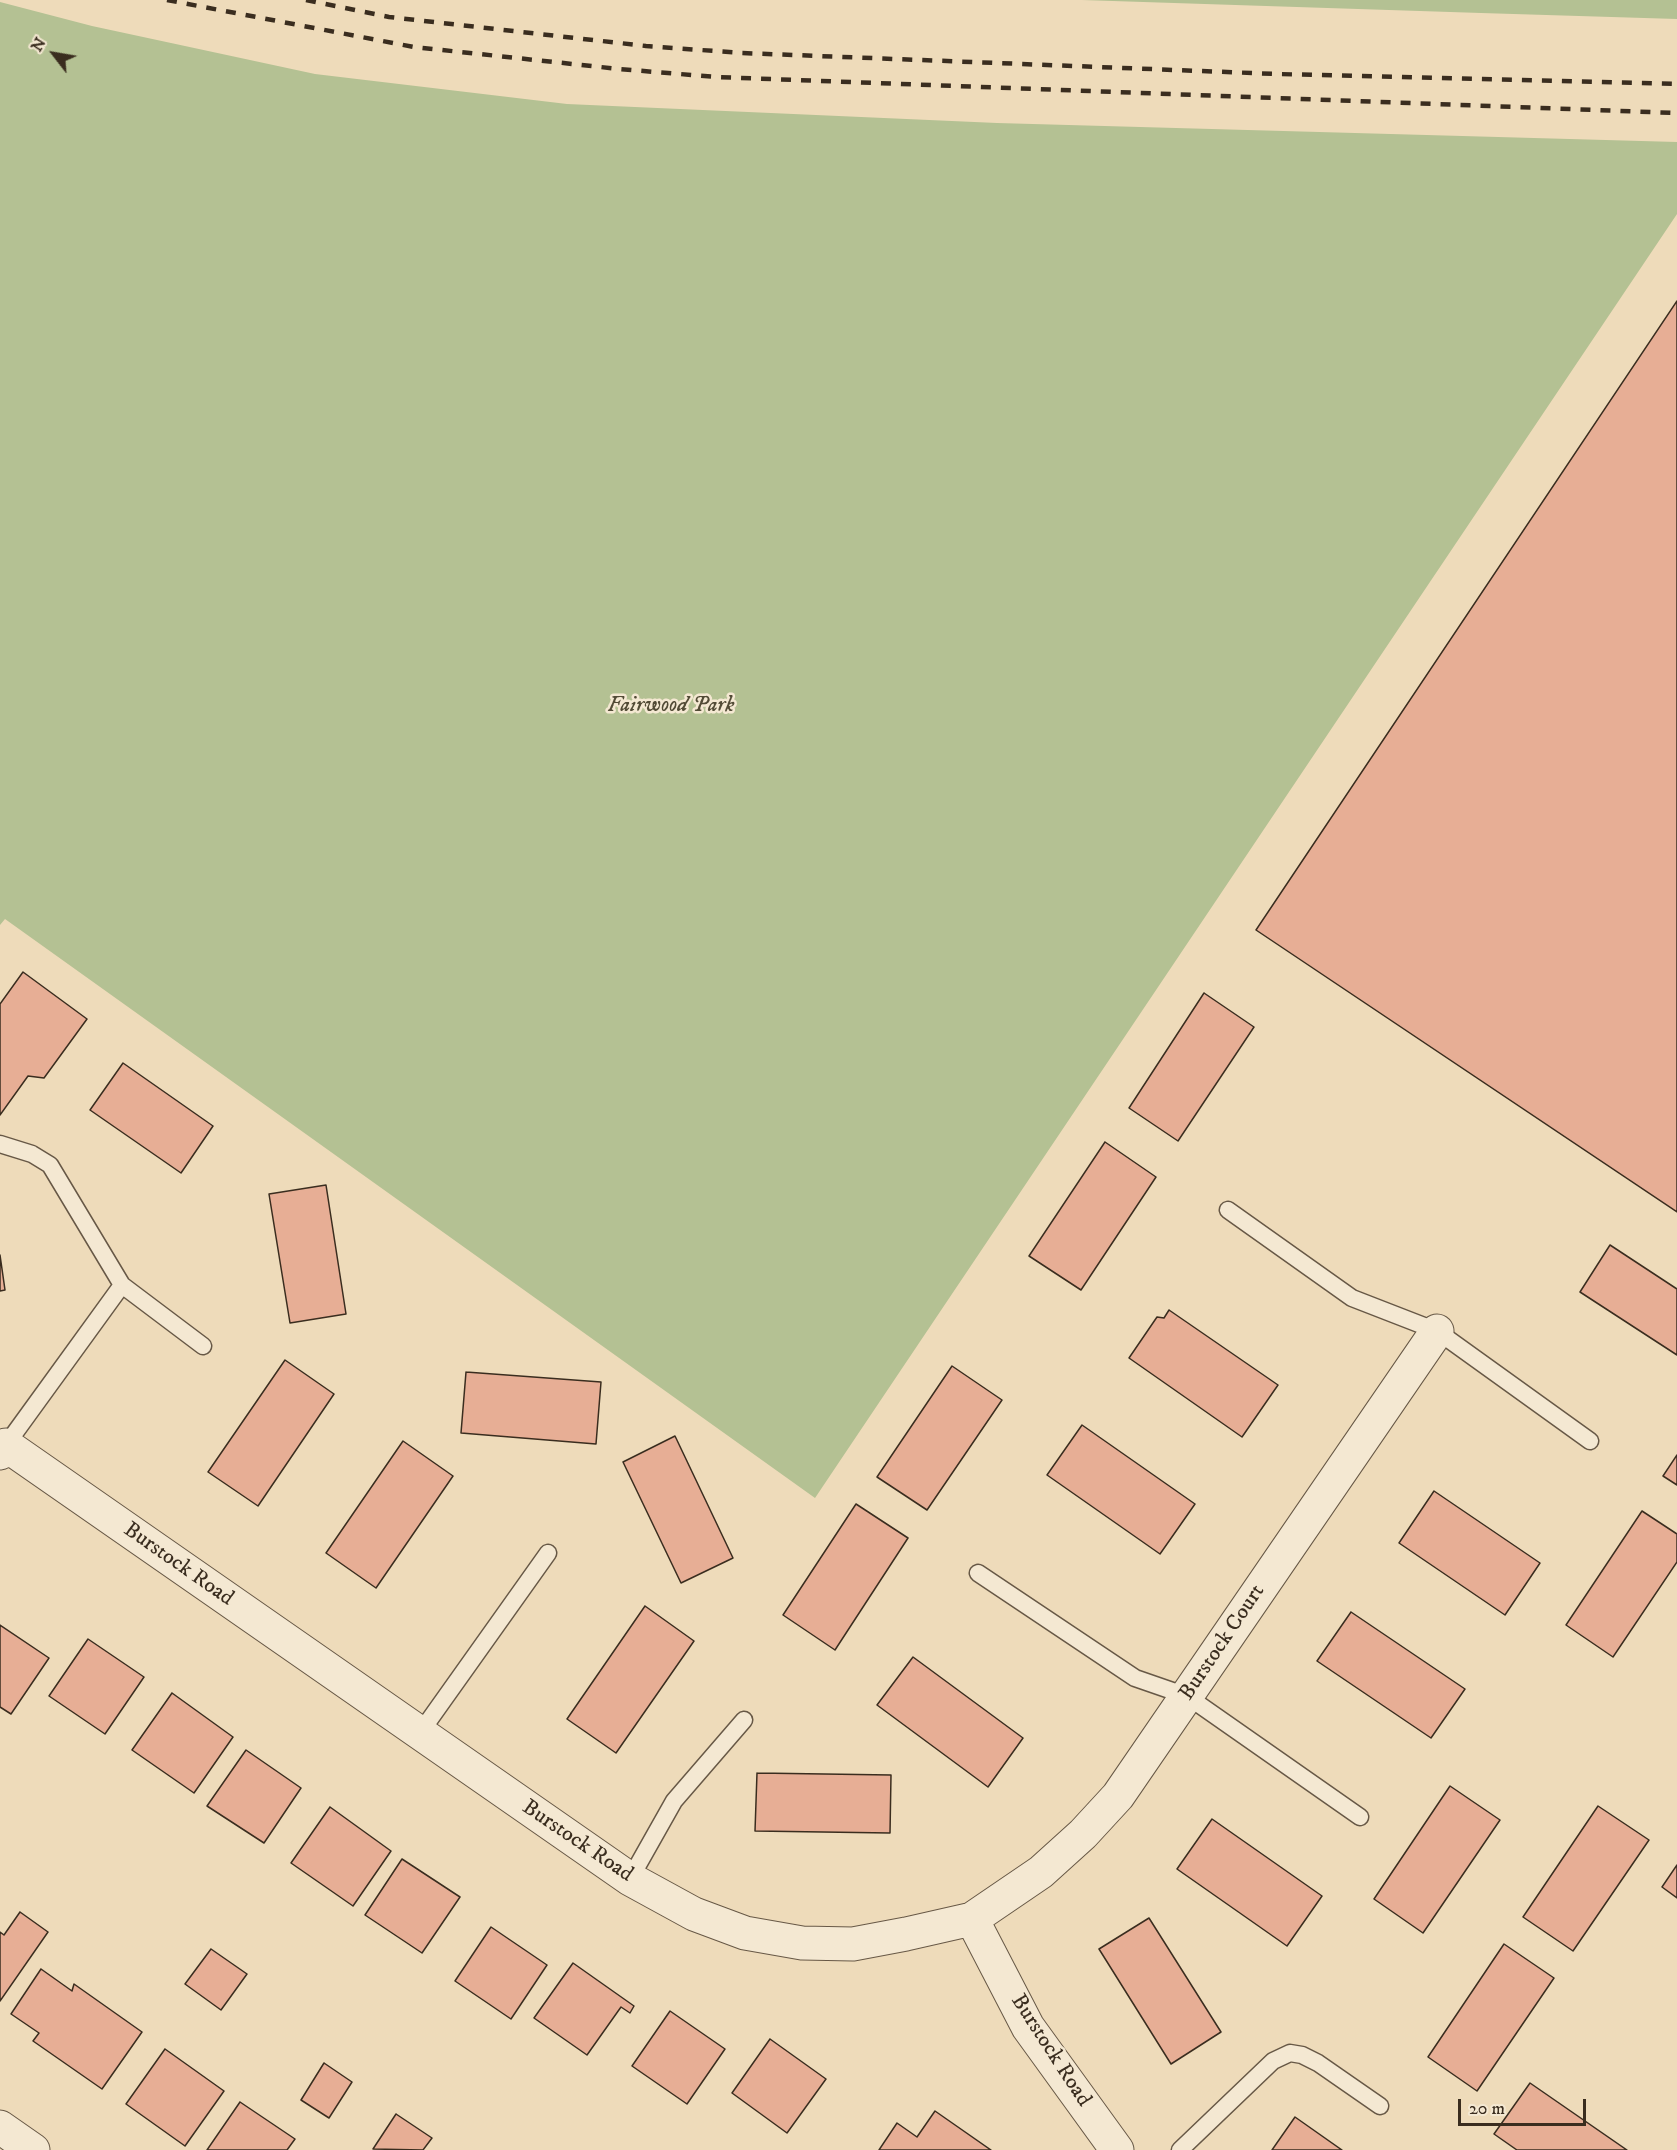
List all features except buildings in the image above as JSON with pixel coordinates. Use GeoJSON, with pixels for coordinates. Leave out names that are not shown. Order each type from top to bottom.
{"type":"FeatureCollection","features":[{"type":"Feature","properties":{"kind":"street","name":"Burstock Court"},"geometry":{"type":"LineString","coordinates":[[972,1919],[1041,1872],[1083,1834],[1118,1796],[1437,1331]]}},
{"type":"Feature","properties":{"kind":"street","name":"Burstock Road"},"geometry":{"type":"LineString","coordinates":[[3,1449],[630,1879],[694,1914],[745,1933],[802,1943],[853,1944],[972,1919],[1028,2027],[1117,2150]]}},
{"type":"Feature","properties":{"kind":"street"},"geometry":{"type":"LineString","coordinates":[[0,2127],[33,2150]]}},
{"type":"Feature","properties":{"kind":"lane"},"geometry":{"type":"LineString","coordinates":[[0,1144],[32,1154],[50,1165],[122,1285],[203,1346]]}},
{"type":"Feature","properties":{"kind":"lane"},"geometry":{"type":"LineString","coordinates":[[1228,1210],[1352,1298],[1437,1331],[1590,1441]]}},
{"type":"Feature","properties":{"kind":"lane"},"geometry":{"type":"LineString","coordinates":[[3,1449],[122,1285]]}},
{"type":"Feature","properties":{"kind":"lane"},"geometry":{"type":"LineString","coordinates":[[420,1733],[548,1553]]}},
{"type":"Feature","properties":{"kind":"lane"},"geometry":{"type":"LineString","coordinates":[[978,1573],[1135,1678],[1187,1696],[1360,1817]]}},
{"type":"Feature","properties":{"kind":"lane"},"geometry":{"type":"LineString","coordinates":[[630,1879],[674,1801],[744,1720]]}},
{"type":"Feature","properties":{"kind":"lane"},"geometry":{"type":"LineString","coordinates":[[1180,2150],[1273,2061],[1290,2053],[1302,2055],[1318,2063],[1380,2106]]}},
{"type":"Feature","properties":{"kind":"green space"},"geometry":{"type":"Polygon","coordinates":[[[1082,0],[1677,0],[1677,19],[1481,13],[1082,0]]]}},
{"type":"Feature","properties":{"kind":"green space","name":"Fairwood Park"},"geometry":{"type":"Polygon","coordinates":[[[0,2],[92,26],[315,74],[567,104],[997,123],[1677,142],[1677,214],[815,1498],[5,919],[0,925],[0,2]]]}},
{"type":"Feature","properties":{"kind":"railway"},"geometry":{"type":"LineString","coordinates":[[167,0],[414,47],[716,77],[1677,113]]}},
{"type":"Feature","properties":{"kind":"railway"},"geometry":{"type":"LineString","coordinates":[[306,0],[389,17],[646,46],[742,53],[1277,74],[1677,84]]}}]}
